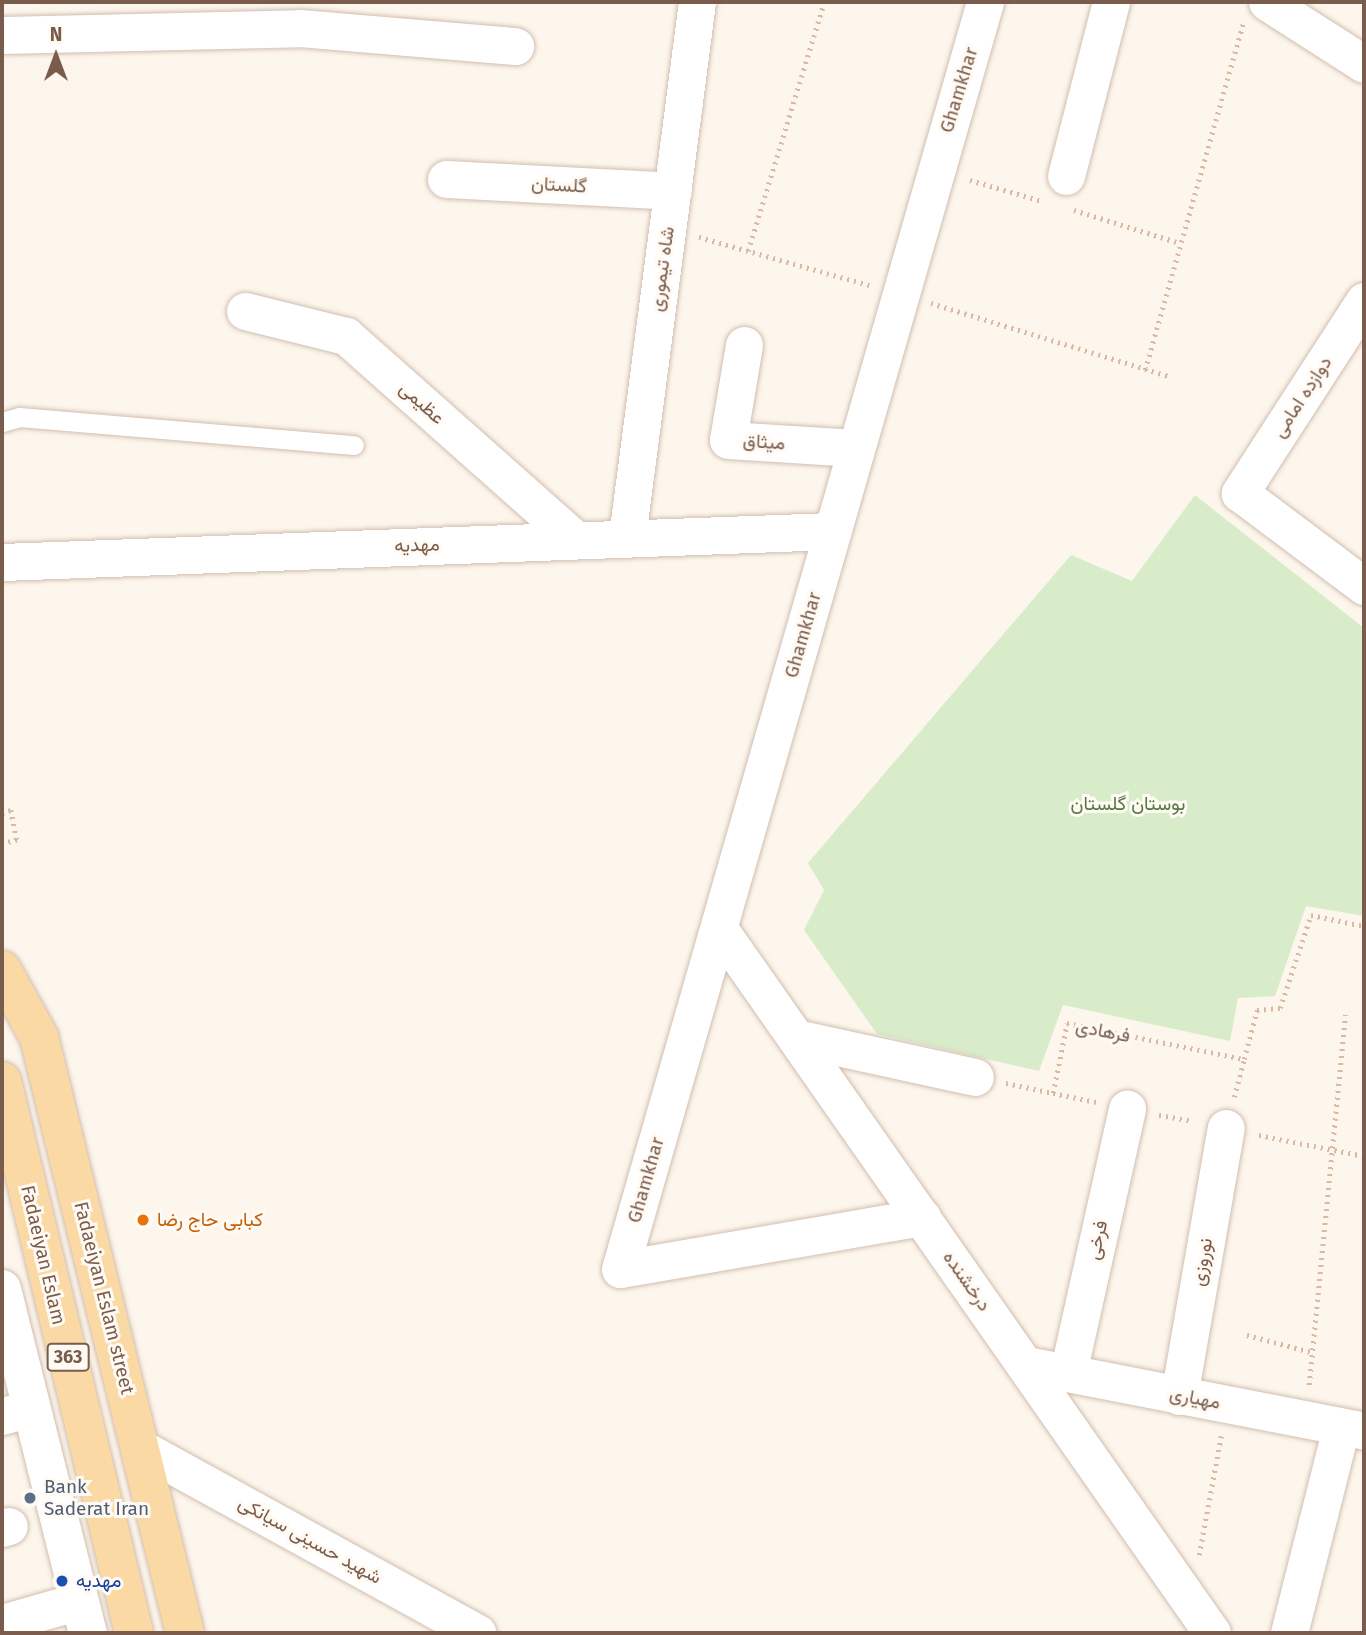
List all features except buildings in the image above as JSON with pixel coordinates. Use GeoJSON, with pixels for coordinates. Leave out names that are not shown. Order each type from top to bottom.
{"type":"FeatureCollection","features":[{"type":"Feature","properties":{"kind":"main road"},"geometry":{"type":"LineString","coordinates":[[2,969],[2,976]]}},
{"type":"Feature","properties":{"kind":"main road","name":"Fadaeiyan Eslam street"},"geometry":{"type":"LineString","coordinates":[[2,969],[39,1037],[185,1633]]}},
{"type":"Feature","properties":{"kind":"main road","name":"Fadaeiyan Eslam"},"geometry":{"type":"LineString","coordinates":[[2,1082],[134,1633]]}},
{"type":"Feature","properties":{"kind":"street","name":"شاه تیموری"},"geometry":{"type":"LineString","coordinates":[[627,537],[697,2]]}},
{"type":"Feature","properties":{"kind":"street","name":"Ghamkhar"},"geometry":{"type":"LineString","coordinates":[[922,1217],[620,1269],[720,930],[985,2]]}},
{"type":"Feature","properties":{"kind":"street"},"geometry":{"type":"LineString","coordinates":[[1066,176],[1111,2]]}},
{"type":"Feature","properties":{"kind":"street"},"geometry":{"type":"LineString","coordinates":[[1270,8],[1364,64]]}},
{"type":"Feature","properties":{"kind":"street"},"geometry":{"type":"LineString","coordinates":[[2,34],[300,28],[515,46]]}},
{"type":"Feature","properties":{"kind":"street","name":"گلستان"},"geometry":{"type":"LineString","coordinates":[[446,179],[673,191]]}},
{"type":"Feature","properties":{"kind":"street","name":"دوازده امامی"},"geometry":{"type":"LineString","coordinates":[[1364,300],[1241,493],[1364,586]]}},
{"type":"Feature","properties":{"kind":"street","name":"عظیمی"},"geometry":{"type":"LineString","coordinates":[[245,311],[346,335],[575,539]]}},
{"type":"Feature","properties":{"kind":"street","name":"میثاق"},"geometry":{"type":"LineString","coordinates":[[744,345],[728,440],[856,448]]}},
{"type":"Feature","properties":{"kind":"street","name":"مهدیه"},"geometry":{"type":"LineString","coordinates":[[2,562],[832,531]]}},
{"type":"Feature","properties":{"kind":"street","name":"درخشنده"},"geometry":{"type":"LineString","coordinates":[[720,930],[1212,1633]]}},
{"type":"Feature","properties":{"kind":"street"},"geometry":{"type":"LineString","coordinates":[[796,1038],[975,1077]]}},
{"type":"Feature","properties":{"kind":"street","name":"فرخی"},"geometry":{"type":"LineString","coordinates":[[1068,1373],[1127,1108]]}},
{"type":"Feature","properties":{"kind":"street","name":"نوروزی"},"geometry":{"type":"LineString","coordinates":[[1179,1396],[1226,1128]]}},
{"type":"Feature","properties":{"kind":"street"},"geometry":{"type":"LineString","coordinates":[[2,1623],[83,1617],[17,1412],[4,1309]]}},
{"type":"Feature","properties":{"kind":"street","name":"مهیاری"},"geometry":{"type":"LineString","coordinates":[[1026,1365],[1337,1426]]}},
{"type":"Feature","properties":{"kind":"street"},"geometry":{"type":"LineString","coordinates":[[1289,1633],[1337,1426]]}},
{"type":"Feature","properties":{"kind":"street","name":"شهید حسینی سیانکی"},"geometry":{"type":"LineString","coordinates":[[141,1448],[478,1633]]}},
{"type":"Feature","properties":{"kind":"lane"},"geometry":{"type":"LineString","coordinates":[[2,422],[19,417],[354,444]]}},
{"type":"Feature","properties":{"kind":"path"},"geometry":{"type":"LineString","coordinates":[[748,251],[824,2]]}},
{"type":"Feature","properties":{"kind":"path"},"geometry":{"type":"LineString","coordinates":[[1145,370],[1270,8]]}},
{"type":"Feature","properties":{"kind":"path"},"geometry":{"type":"LineString","coordinates":[[668,229],[901,294],[1168,376]]}},
{"type":"Feature","properties":{"kind":"path"},"geometry":{"type":"LineString","coordinates":[[2,813],[11,810],[17,840],[2,844]]}},
{"type":"Feature","properties":{"kind":"path","name":"فرهادی"},"geometry":{"type":"LineString","coordinates":[[975,1077],[1053,1093],[1066,1023],[1244,1059],[1257,1010],[1280,1008],[1311,915],[1364,926]]}},
{"type":"Feature","properties":{"kind":"path"},"geometry":{"type":"LineString","coordinates":[[1337,1426],[1311,1353],[1345,1015]]}},
{"type":"Feature","properties":{"kind":"path"},"geometry":{"type":"LineString","coordinates":[[1226,1128],[1364,1156]]}},
{"type":"Feature","properties":{"kind":"path"},"geometry":{"type":"LineString","coordinates":[[1247,1335],[1311,1353]]}},
{"type":"Feature","properties":{"kind":"path"},"geometry":{"type":"LineString","coordinates":[[1191,1600],[1227,1405]]}},
{"type":"Feature","properties":{"kind":"green space","name":"بوستان گلستان"},"geometry":{"type":"Polygon","coordinates":[[[1195,495],[1364,628],[1364,916],[1306,906],[1275,996],[1238,998],[1230,1041],[1063,1005],[1039,1071],[877,1034],[804,930],[824,890],[808,863],[1071,555],[1132,581],[1195,495]]]}},
{"type":"Feature","properties":{"kind":"place","name":"کبابی حاج رضا"},"geometry":{"type":"Point","coordinates":[143,1220]}},
{"type":"Feature","properties":{"kind":"place","name":"Bank Saderat Iran"},"geometry":{"type":"Point","coordinates":[30,1498]}},
{"type":"Feature","properties":{"kind":"place","name":"مهدیه"},"geometry":{"type":"Point","coordinates":[62,1581]}}]}
